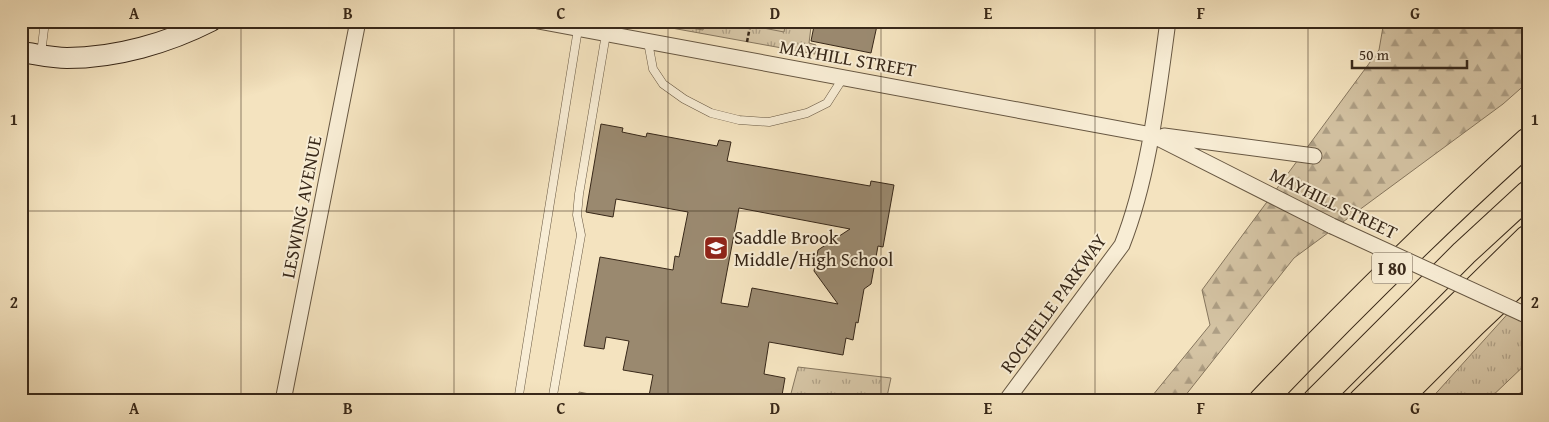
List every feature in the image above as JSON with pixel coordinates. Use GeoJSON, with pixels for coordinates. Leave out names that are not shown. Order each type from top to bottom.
{"type":"FeatureCollection","features":[{"type":"Feature","properties":{"kind":"highway","name":"I 80"},"geometry":{"type":"LineString","coordinates":[[1262,401],[1380,280],[1528,141]]}},
{"type":"Feature","properties":{"kind":"highway","name":"I 80"},"geometry":{"type":"LineString","coordinates":[[1316,401],[1450,266],[1528,194]]}},
{"type":"Feature","properties":{"kind":"highway"},"geometry":{"type":"LineString","coordinates":[[1362,401],[1528,238]]}},
{"type":"Feature","properties":{"kind":"highway"},"geometry":{"type":"LineString","coordinates":[[1396,401],[1528,272]]}},
{"type":"Feature","properties":{"kind":"street"},"geometry":{"type":"LineString","coordinates":[[31,53],[66,58],[103,55],[175,37],[211,21]]}},
{"type":"Feature","properties":{"kind":"street","name":"LESWING AVENUE"},"geometry":{"type":"LineString","coordinates":[[282,401],[358,21]]}},
{"type":"Feature","properties":{"kind":"street","name":"MAYHILL STREET"},"geometry":{"type":"LineString","coordinates":[[538,21],[1152,135],[1314,156]]}},
{"type":"Feature","properties":{"kind":"street","name":"ROCHELLE PARKWAY"},"geometry":{"type":"LineString","coordinates":[[1006,401],[1122,245],[1130,224],[1152,135],[1168,21]]}},
{"type":"Feature","properties":{"kind":"street","name":"MAYHILL STREET"},"geometry":{"type":"LineString","coordinates":[[1152,135],[1332,226],[1528,316]]}},
{"type":"Feature","properties":{"kind":"lane"},"geometry":{"type":"LineString","coordinates":[[31,53],[45,21]]}},
{"type":"Feature","properties":{"kind":"lane"},"geometry":{"type":"LineString","coordinates":[[518,401],[578,29]]}},
{"type":"Feature","properties":{"kind":"lane"},"geometry":{"type":"LineString","coordinates":[[552,401],[581,235],[577,215],[579,194],[606,34]]}},
{"type":"Feature","properties":{"kind":"lane"},"geometry":{"type":"LineString","coordinates":[[648,42],[653,69],[663,84],[684,99],[711,112],[739,120],[769,122],[807,113],[827,103],[843,78]]}},
{"type":"Feature","properties":{"kind":"lane"},"geometry":{"type":"LineString","coordinates":[[1516,401],[1524,396],[1528,398]]}},
{"type":"Feature","properties":{"kind":"path"},"geometry":{"type":"LineString","coordinates":[[747,42],[751,21]]}},
{"type":"Feature","properties":{"kind":"green space"},"geometry":{"type":"Polygon","coordinates":[[[633,21],[792,21],[792,24],[811,27],[809,43],[816,45],[815,54],[633,21]]]}},
{"type":"Feature","properties":{"kind":"green space"},"geometry":{"type":"Polygon","coordinates":[[[651,21],[705,21],[703,30],[651,21]]]}},
{"type":"Feature","properties":{"kind":"green space"},"geometry":{"type":"Polygon","coordinates":[[[754,21],[786,21],[784,32],[753,26],[754,21]]]}},
{"type":"Feature","properties":{"kind":"green space"},"geometry":{"type":"Polygon","coordinates":[[[1384,21],[1528,21],[1528,82],[1503,104],[1294,258],[1181,401],[1148,401],[1210,325],[1202,290],[1379,50],[1384,21]]]}},
{"type":"Feature","properties":{"kind":"green space"},"geometry":{"type":"Polygon","coordinates":[[[1513,308],[1528,315],[1528,362],[1487,401],[1429,401],[1513,308]]]}},
{"type":"Feature","properties":{"kind":"green space"},"geometry":{"type":"Polygon","coordinates":[[[798,367],[891,378],[886,401],[789,401],[798,367]]]}},
{"type":"Feature","properties":{"kind":"green space"},"geometry":{"type":"Polygon","coordinates":[[[579,392],[626,401],[578,401],[579,392]]]}},
{"type":"Feature","properties":{"kind":"building"},"geometry":{"type":"Polygon","coordinates":[[[815,21],[878,21],[871,53],[811,41],[815,21]]]}},
{"type":"Feature","properties":{"kind":"building"},"geometry":{"type":"Polygon","coordinates":[[[601,124],[623,128],[622,132],[646,137],[647,133],[717,146],[719,140],[731,142],[727,161],[870,186],[871,181],[894,185],[883,247],[878,246],[871,284],[864,289],[853,340],[846,338],[843,355],[769,342],[764,374],[785,378],[781,401],[648,401],[653,375],[623,370],[629,341],[606,337],[604,349],[584,346],[600,257],[673,270],[675,256],[679,257],[688,212],[616,199],[613,217],[586,212],[601,124]],[[739,208],[721,303],[748,307],[752,288],[838,304],[814,271],[818,250],[850,229],[739,208]]]}},
{"type":"Feature","properties":{"kind":"place","name":"Saddle Brook Middle/High School"},"geometry":{"type":"Point","coordinates":[716,248]}}]}
